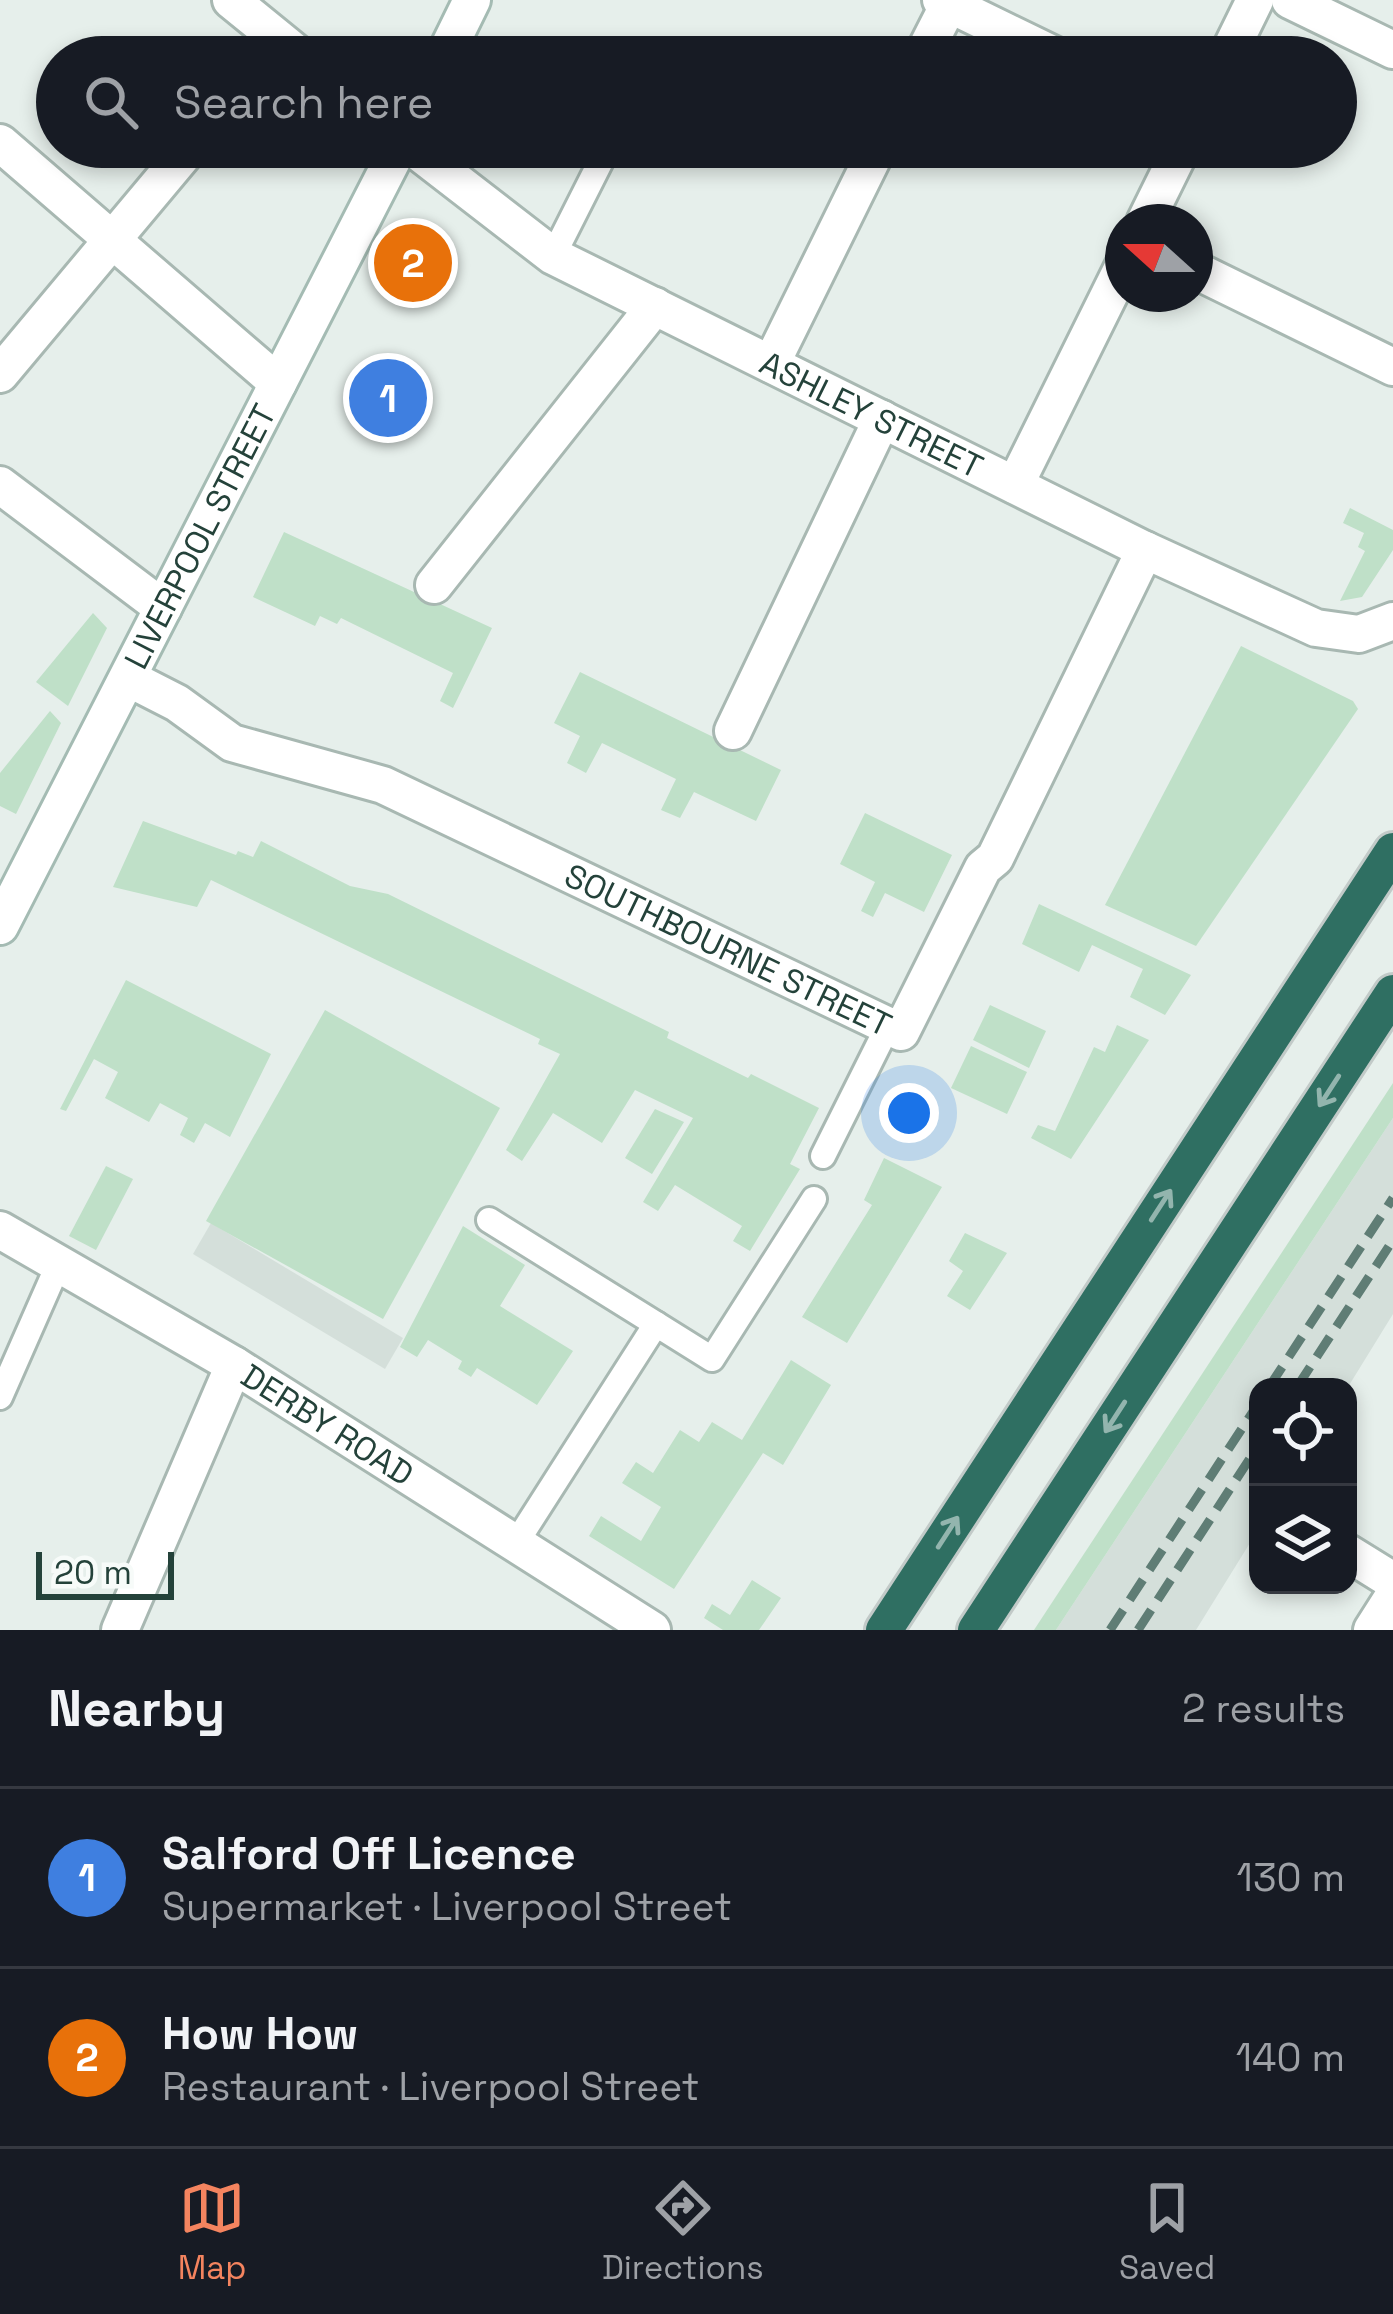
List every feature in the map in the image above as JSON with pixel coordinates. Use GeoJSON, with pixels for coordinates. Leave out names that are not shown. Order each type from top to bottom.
{"type":"FeatureCollection","features":[{"type":"Feature","properties":{"kind":"highway"},"geometry":{"type":"LineString","coordinates":[[884,1630],[1393,851]]}},
{"type":"Feature","properties":{"kind":"highway"},"geometry":{"type":"LineString","coordinates":[[976,1630],[1393,993]]}},
{"type":"Feature","properties":{"kind":"street"},"geometry":{"type":"LineString","coordinates":[[231,0],[267,36]]}},
{"type":"Feature","properties":{"kind":"street"},"geometry":{"type":"LineString","coordinates":[[454,36],[472,0]]}},
{"type":"Feature","properties":{"kind":"street"},"geometry":{"type":"LineString","coordinates":[[1237,36],[1256,0]]}},
{"type":"Feature","properties":{"kind":"street"},"geometry":{"type":"LineString","coordinates":[[1290,0],[1393,50]]}},
{"type":"Feature","properties":{"kind":"street"},"geometry":{"type":"LineString","coordinates":[[931,36],[945,2],[1015,36]]}},
{"type":"Feature","properties":{"kind":"street"},"geometry":{"type":"LineString","coordinates":[[0,143],[278,383]]}},
{"type":"Feature","properties":{"kind":"street"},"geometry":{"type":"LineString","coordinates":[[0,374],[172,168]]}},
{"type":"Feature","properties":{"kind":"street","name":"LIVERPOOL STREET"},"geometry":{"type":"LineString","coordinates":[[4,906],[130,679],[388,168]]}},
{"type":"Feature","properties":{"kind":"street","name":"ASHLEY STREET"},"geometry":{"type":"LineString","coordinates":[[439,168],[554,256],[1145,550],[1316,628],[1376,627]]}},
{"type":"Feature","properties":{"kind":"street"},"geometry":{"type":"LineString","coordinates":[[770,364],[868,168]]}},
{"type":"Feature","properties":{"kind":"street"},"geometry":{"type":"LineString","coordinates":[[1154,204],[1172,168]]}},
{"type":"Feature","properties":{"kind":"street"},"geometry":{"type":"LineString","coordinates":[[1213,279],[1393,367]]}},
{"type":"Feature","properties":{"kind":"street"},"geometry":{"type":"LineString","coordinates":[[1015,485],[1105,303]]}},
{"type":"Feature","properties":{"kind":"street"},"geometry":{"type":"LineString","coordinates":[[434,585],[655,306]]}},
{"type":"Feature","properties":{"kind":"street"},"geometry":{"type":"LineString","coordinates":[[733,731],[882,418]]}},
{"type":"Feature","properties":{"kind":"street"},"geometry":{"type":"LineString","coordinates":[[0,485],[164,608]]}},
{"type":"Feature","properties":{"kind":"street","name":"SOUTHBOURNE STREET"},"geometry":{"type":"LineString","coordinates":[[130,679],[177,703],[232,742],[383,785],[901,1032],[983,868],[995,858],[1145,550]]}},
{"type":"Feature","properties":{"kind":"street","name":"DERBY ROAD"},"geometry":{"type":"LineString","coordinates":[[0,1230],[234,1365],[652,1630]]}},
{"type":"Feature","properties":{"kind":"street"},"geometry":{"type":"LineString","coordinates":[[120,1630],[234,1365]]}},
{"type":"Feature","properties":{"kind":"street"},"geometry":{"type":"LineString","coordinates":[[1357,1559],[1393,1581]]}},
{"type":"Feature","properties":{"kind":"street"},"geometry":{"type":"LineString","coordinates":[[1372,1630],[1393,1597]]}},
{"type":"Feature","properties":{"kind":"lane"},"geometry":{"type":"LineString","coordinates":[[554,256],[598,168]]}},
{"type":"Feature","properties":{"kind":"lane"},"geometry":{"type":"LineString","coordinates":[[823,1156],[888,1025]]}},
{"type":"Feature","properties":{"kind":"lane"},"geometry":{"type":"LineString","coordinates":[[489,1220],[712,1359],[814,1199]]}},
{"type":"Feature","properties":{"kind":"lane"},"geometry":{"type":"LineString","coordinates":[[0,1397],[59,1263]]}},
{"type":"Feature","properties":{"kind":"lane"},"geometry":{"type":"LineString","coordinates":[[516,1544],[656,1324]]}},
{"type":"Feature","properties":{"kind":"shaded area"},"geometry":{"type":"Polygon","coordinates":[[[1393,1118],[1393,1314],[1354,1378],[1249,1378],[1249,1545],[1196,1630],[1056,1630],[1393,1118]]]}},
{"type":"Feature","properties":{"kind":"shaded area"},"geometry":{"type":"Polygon","coordinates":[[[211,1223],[403,1338],[385,1369],[193,1254],[211,1223]]]}},
{"type":"Feature","properties":{"kind":"green space"},"geometry":{"type":"Polygon","coordinates":[[[1350,508],[1393,530],[1393,550],[1362,597],[1340,601],[1365,551],[1358,547],[1364,533],[1343,523],[1350,508]]]}},
{"type":"Feature","properties":{"kind":"green space"},"geometry":{"type":"Polygon","coordinates":[[[284,532],[492,628],[453,708],[440,701],[453,673],[341,618],[337,624],[320,616],[315,626],[253,597],[284,532]]]}},
{"type":"Feature","properties":{"kind":"green space"},"geometry":{"type":"Polygon","coordinates":[[[93,613],[107,628],[68,706],[36,682],[93,613]]]}},
{"type":"Feature","properties":{"kind":"green space"},"geometry":{"type":"Polygon","coordinates":[[[1241,646],[1353,701],[1358,709],[1196,946],[1105,905],[1241,646]]]}},
{"type":"Feature","properties":{"kind":"green space"},"geometry":{"type":"Polygon","coordinates":[[[580,672],[781,770],[756,821],[694,792],[680,818],[661,810],[676,779],[602,743],[586,773],[567,763],[580,736],[554,723],[580,672]]]}},
{"type":"Feature","properties":{"kind":"green space"},"geometry":{"type":"Polygon","coordinates":[[[50,711],[61,723],[16,814],[0,806],[0,773],[50,711]]]}},
{"type":"Feature","properties":{"kind":"green space"},"geometry":{"type":"Polygon","coordinates":[[[865,813],[952,855],[924,912],[885,893],[873,917],[861,911],[875,882],[840,864],[865,813]]]}},
{"type":"Feature","properties":{"kind":"green space"},"geometry":{"type":"Polygon","coordinates":[[[143,821],[236,855],[238,851],[253,857],[261,841],[350,886],[388,894],[669,1032],[667,1038],[819,1108],[790,1164],[800,1169],[750,1251],[733,1241],[742,1226],[675,1185],[658,1211],[643,1202],[693,1118],[635,1090],[602,1143],[553,1113],[522,1161],[506,1150],[560,1054],[538,1044],[540,1039],[211,880],[197,907],[113,887],[143,821]]]}},
{"type":"Feature","properties":{"kind":"green space"},"geometry":{"type":"Polygon","coordinates":[[[1039,904],[1191,975],[1165,1015],[1130,997],[1143,969],[1092,945],[1079,972],[1022,944],[1039,904]]]}},
{"type":"Feature","properties":{"kind":"green space"},"geometry":{"type":"Polygon","coordinates":[[[126,980],[271,1054],[230,1137],[205,1123],[194,1143],[180,1135],[188,1118],[160,1103],[149,1122],[105,1098],[118,1072],[94,1059],[66,1111],[60,1109],[126,980]]]}},
{"type":"Feature","properties":{"kind":"green space"},"geometry":{"type":"Polygon","coordinates":[[[990,1005],[1046,1031],[1029,1068],[973,1040],[990,1005]]]}},
{"type":"Feature","properties":{"kind":"green space"},"geometry":{"type":"Polygon","coordinates":[[[325,1010],[500,1108],[383,1319],[206,1221],[325,1010]]]}},
{"type":"Feature","properties":{"kind":"green space"},"geometry":{"type":"Polygon","coordinates":[[[1117,1025],[1149,1040],[1071,1159],[1031,1138],[1038,1125],[1055,1131],[1094,1047],[1105,1052],[1117,1025]]]}},
{"type":"Feature","properties":{"kind":"green space"},"geometry":{"type":"Polygon","coordinates":[[[971,1046],[1027,1072],[1007,1114],[951,1088],[971,1046]]]}},
{"type":"Feature","properties":{"kind":"green space"},"geometry":{"type":"Polygon","coordinates":[[[1393,1083],[1393,1118],[1056,1630],[1034,1630],[1393,1083]]]}},
{"type":"Feature","properties":{"kind":"green space"},"geometry":{"type":"Polygon","coordinates":[[[655,1109],[684,1122],[652,1174],[625,1158],[655,1109]]]}},
{"type":"Feature","properties":{"kind":"green space"},"geometry":{"type":"Polygon","coordinates":[[[884,1158],[942,1187],[847,1343],[802,1317],[872,1205],[864,1200],[884,1158]]]}},
{"type":"Feature","properties":{"kind":"green space"},"geometry":{"type":"Polygon","coordinates":[[[106,1166],[133,1179],[96,1250],[69,1236],[106,1166]]]}},
{"type":"Feature","properties":{"kind":"green space"},"geometry":{"type":"Polygon","coordinates":[[[463,1226],[525,1265],[500,1306],[573,1351],[537,1405],[477,1368],[471,1377],[458,1369],[462,1361],[428,1340],[417,1357],[400,1347],[463,1226]]]}},
{"type":"Feature","properties":{"kind":"green space"},"geometry":{"type":"Polygon","coordinates":[[[965,1233],[1007,1253],[970,1310],[947,1296],[963,1271],[949,1261],[965,1233]]]}},
{"type":"Feature","properties":{"kind":"green space"},"geometry":{"type":"Polygon","coordinates":[[[791,1360],[831,1385],[783,1465],[763,1453],[674,1589],[589,1536],[601,1516],[641,1541],[661,1507],[622,1483],[636,1462],[653,1473],[680,1430],[699,1442],[712,1422],[742,1440],[791,1360]]]}},
{"type":"Feature","properties":{"kind":"green space"},"geometry":{"type":"Polygon","coordinates":[[[752,1580],[781,1598],[759,1630],[723,1630],[704,1618],[712,1604],[730,1615],[752,1580]]]}},
{"type":"Feature","properties":{"kind":"railway"},"geometry":{"type":"LineString","coordinates":[[1275,1378],[1393,1198]]}},
{"type":"Feature","properties":{"kind":"railway"},"geometry":{"type":"LineString","coordinates":[[1303,1378],[1393,1240]]}},
{"type":"Feature","properties":{"kind":"railway"},"geometry":{"type":"LineString","coordinates":[[1110,1630],[1249,1418]]}},
{"type":"Feature","properties":{"kind":"railway"},"geometry":{"type":"LineString","coordinates":[[1138,1630],[1249,1460]]}},
{"type":"Feature","properties":{"kind":"place","name":"How How"},"geometry":{"type":"Point","coordinates":[413,263]}},
{"type":"Feature","properties":{"kind":"place","name":"Salford Off Licence"},"geometry":{"type":"Point","coordinates":[388,398]}}]}
